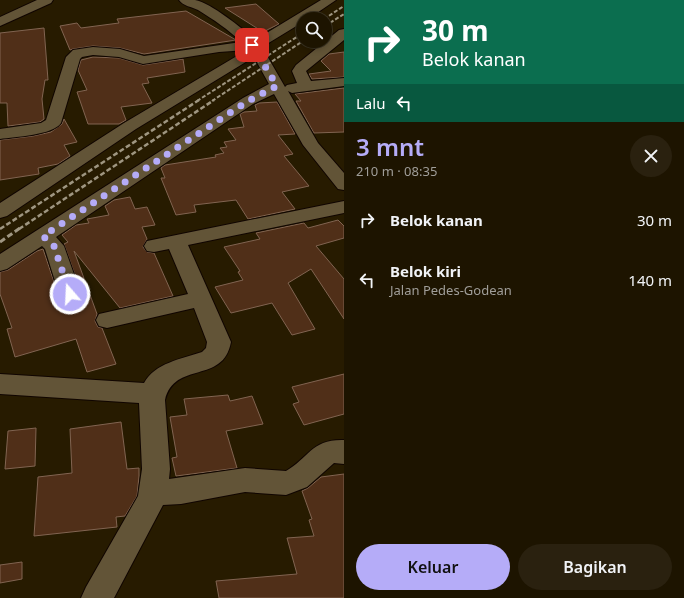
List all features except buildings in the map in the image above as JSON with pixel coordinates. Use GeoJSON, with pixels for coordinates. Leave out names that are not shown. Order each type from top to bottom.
{"type":"FeatureCollection","features":[{"type":"Feature","properties":{"kind":"street"},"geometry":{"type":"LineString","coordinates":[[0,22],[47,0]]}},
{"type":"Feature","properties":{"kind":"street"},"geometry":{"type":"LineString","coordinates":[[190,2],[215,0]]}},
{"type":"Feature","properties":{"kind":"street"},"geometry":{"type":"LineString","coordinates":[[0,212],[130,126],[330,0]]}},
{"type":"Feature","properties":{"kind":"street"},"geometry":{"type":"LineString","coordinates":[[190,2],[232,26],[254,47],[311,145],[344,185]]}},
{"type":"Feature","properties":{"kind":"street"},"geometry":{"type":"LineString","coordinates":[[306,86],[299,71],[301,68],[344,34]]}},
{"type":"Feature","properties":{"kind":"street"},"geometry":{"type":"LineString","coordinates":[[0,134],[45,127],[53,123],[73,57],[78,53],[94,51],[120,53],[143,60],[219,48],[254,47]]}},
{"type":"Feature","properties":{"kind":"street"},"geometry":{"type":"LineString","coordinates":[[0,264],[248,101],[278,88],[344,82]]}},
{"type":"Feature","properties":{"kind":"street"},"geometry":{"type":"LineString","coordinates":[[98,598],[154,492],[156,469],[152,400],[156,385],[167,374],[210,358],[217,352],[219,342],[201,299],[165,244],[344,207]]}},
{"type":"Feature","properties":{"kind":"street"},"geometry":{"type":"LineString","coordinates":[[43,236],[54,246],[70,294]]}},
{"type":"Feature","properties":{"kind":"street"},"geometry":{"type":"LineString","coordinates":[[107,320],[201,299]]}},
{"type":"Feature","properties":{"kind":"street"},"geometry":{"type":"LineString","coordinates":[[0,384],[154,394]]}},
{"type":"Feature","properties":{"kind":"street"},"geometry":{"type":"LineString","coordinates":[[154,492],[181,491],[238,481],[254,480],[282,484],[291,482],[298,478],[318,459],[327,453],[337,451],[344,452]]}},
{"type":"Feature","properties":{"kind":"railway"},"geometry":{"type":"LineString","coordinates":[[332,14],[344,6]]}},
{"type":"Feature","properties":{"kind":"railway"},"geometry":{"type":"LineString","coordinates":[[332,22],[344,14]]}},
{"type":"Feature","properties":{"kind":"railway"},"geometry":{"type":"LineString","coordinates":[[197,101],[296,37]]}},
{"type":"Feature","properties":{"kind":"railway"},"geometry":{"type":"LineString","coordinates":[[212,101],[296,46]]}},
{"type":"Feature","properties":{"kind":"railway"},"geometry":{"type":"LineString","coordinates":[[0,229],[199,100]]}},
{"type":"Feature","properties":{"kind":"railway"},"geometry":{"type":"LineString","coordinates":[[19,229],[214,100]]}},
{"type":"Feature","properties":{"kind":"railway"},"geometry":{"type":"LineString","coordinates":[[0,242],[20,228]]}},
{"type":"Feature","properties":{"kind":"route"},"geometry":{"type":"LineString","coordinates":[[70,294],[54,246],[43,236],[248,101],[277,86],[262,59],[252,45]]}}]}
